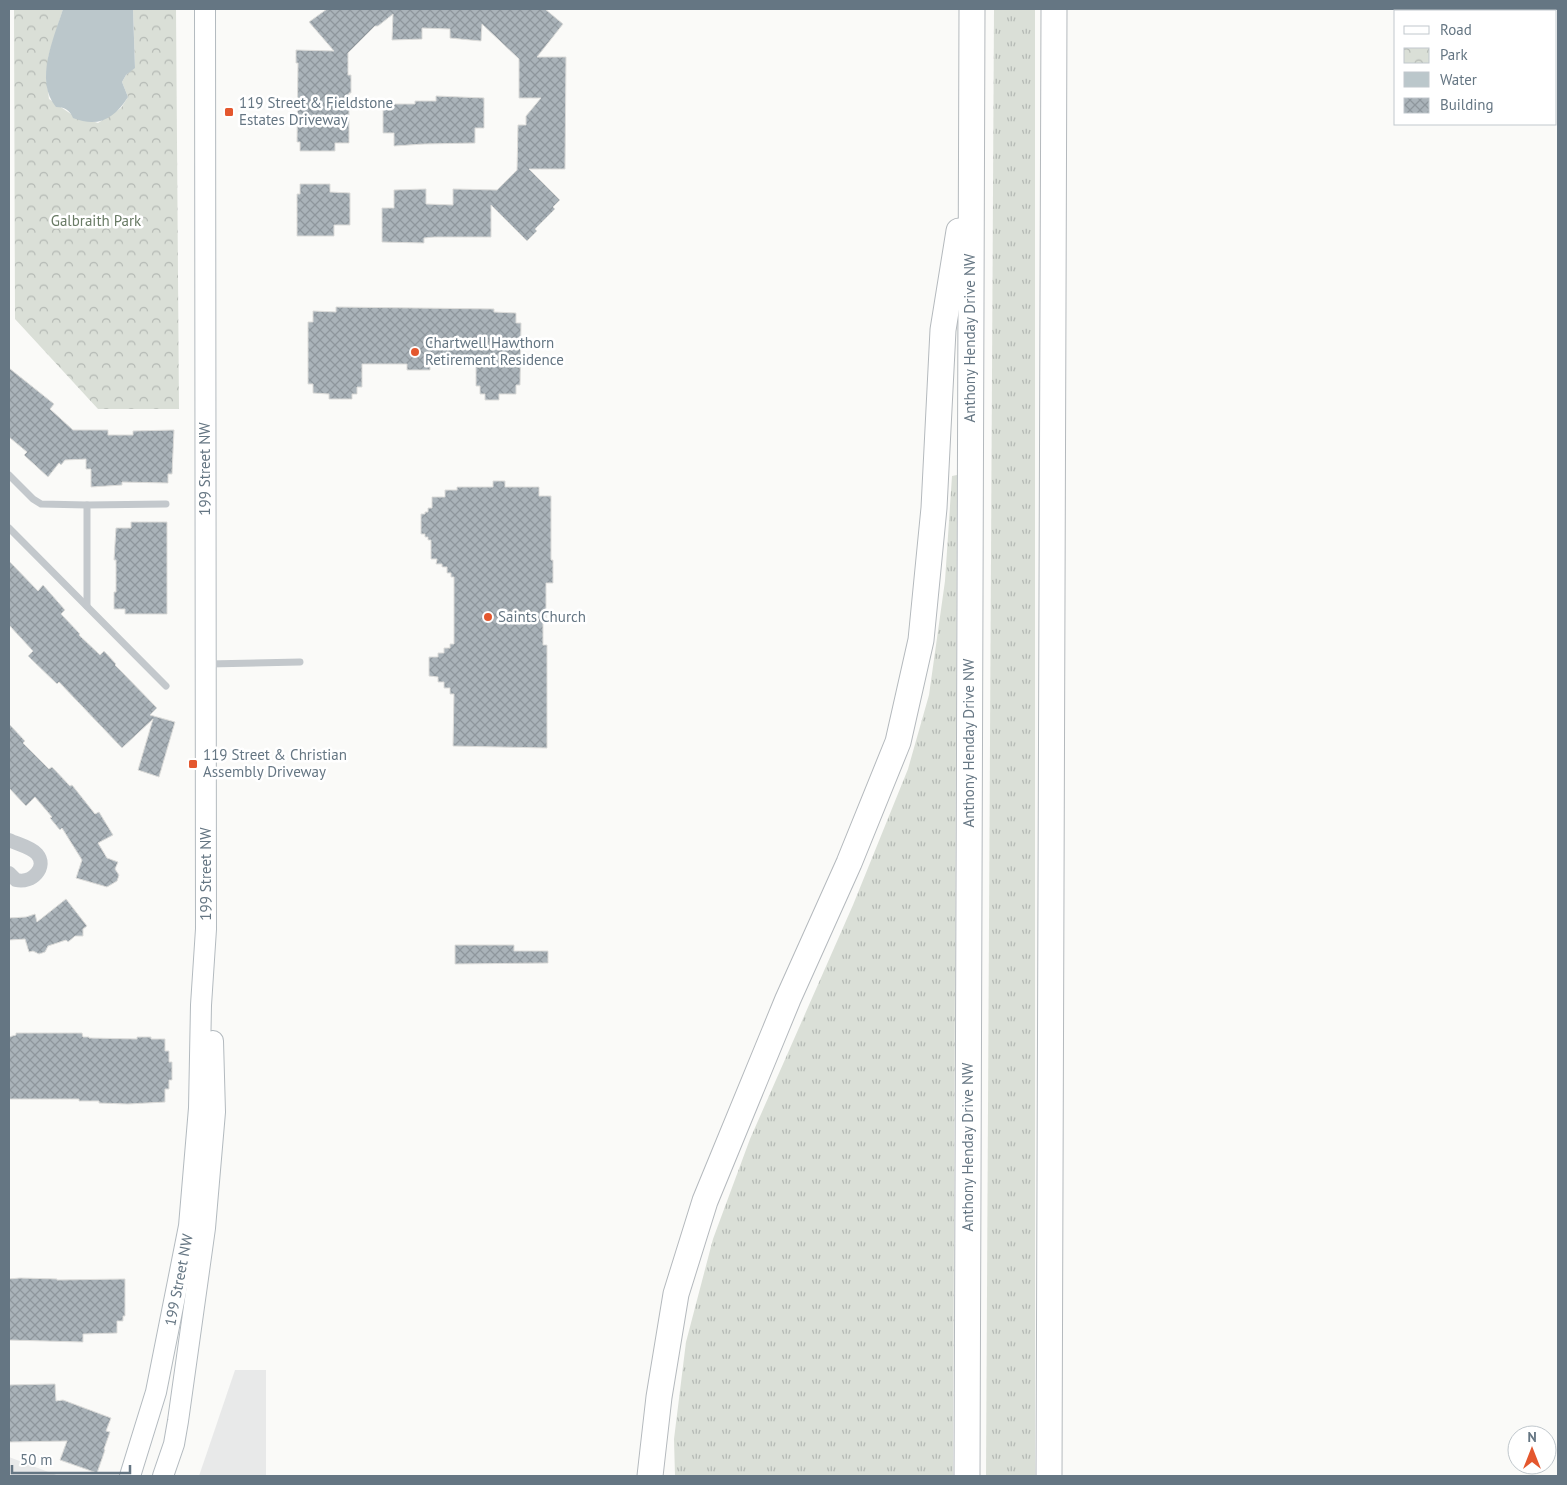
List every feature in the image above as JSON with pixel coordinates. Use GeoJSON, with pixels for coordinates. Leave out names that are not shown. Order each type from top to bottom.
{"type":"FeatureCollection","features":[{"type":"Feature","properties":{"kind":"highway","name":"Anthony Henday Drive NW"},"geometry":{"type":"LineString","coordinates":[[967,1476],[972,9]]}},
{"type":"Feature","properties":{"kind":"highway"},"geometry":{"type":"LineString","coordinates":[[1049,1476],[1054,9]]}},
{"type":"Feature","properties":{"kind":"highway"},"geometry":{"type":"LineString","coordinates":[[650,1476],[659,1397],[676,1294],[705,1201],[788,999],[849,863],[898,742],[911,689],[921,640],[928,577],[943,330],[971,149]]}},
{"type":"Feature","properties":{"kind":"highway"},"geometry":{"type":"LineString","coordinates":[[1050,1368],[1066,1476]]}},
{"type":"Feature","properties":{"kind":"main road","name":"199 Street NW"},"geometry":{"type":"LineString","coordinates":[[130,1476],[156,1392],[189,1226],[199,1108],[201,1005],[206,929],[205,9]]}},
{"type":"Feature","properties":{"kind":"main road","name":"199 Street NW"},"geometry":{"type":"LineString","coordinates":[[162,1476],[174,1444],[182,1398],[205,1228],[215,1112],[213,1002],[206,929]]}},
{"type":"Feature","properties":{"kind":"street"},"geometry":{"type":"LineString","coordinates":[[9,840],[38,855],[40,866],[34,877],[28,881],[16,880],[9,873]]}},
{"type":"Feature","properties":{"kind":"lane"},"geometry":{"type":"LineString","coordinates":[[9,475],[33,499],[41,504],[166,504]]}},
{"type":"Feature","properties":{"kind":"lane"},"geometry":{"type":"LineString","coordinates":[[87,505],[87,606]]}},
{"type":"Feature","properties":{"kind":"lane"},"geometry":{"type":"LineString","coordinates":[[9,528],[166,686]]}},
{"type":"Feature","properties":{"kind":"lane"},"geometry":{"type":"LineString","coordinates":[[206,664],[300,662]]}},
{"type":"Feature","properties":{"kind":"shaded area"},"geometry":{"type":"Polygon","coordinates":[[[235,1370],[266,1370],[266,1476],[199,1476],[235,1370]]]}},
{"type":"Feature","properties":{"kind":"shaded area"},"geometry":{"type":"Polygon","coordinates":[[[9,1457],[59,1476],[9,1476],[9,1457]]]}},
{"type":"Feature","properties":{"kind":"green space","name":"Galbraith Park"},"geometry":{"type":"Polygon","coordinates":[[[14,9],[63,9],[49,54],[46,76],[49,99],[71,114],[98,123],[121,108],[128,97],[122,82],[126,75],[135,67],[133,9],[176,9],[179,409],[98,409],[15,319],[14,9]]]}},
{"type":"Feature","properties":{"kind":"green space"},"geometry":{"type":"Polygon","coordinates":[[[994,9],[1035,9],[1035,1476],[986,1476],[994,9]]]}},
{"type":"Feature","properties":{"kind":"green space"},"geometry":{"type":"Polygon","coordinates":[[[957,475],[953,1476],[675,1476],[674,1439],[686,1342],[713,1239],[750,1139],[853,905],[908,769],[929,695],[945,581],[952,476],[957,475]]]}},
{"type":"Feature","properties":{"kind":"water"},"geometry":{"type":"Polygon","coordinates":[[[63,9],[133,9],[135,68],[126,75],[122,82],[128,97],[117,111],[105,120],[90,122],[73,118],[66,110],[56,107],[50,96],[46,72],[51,46],[63,9]]]}},
{"type":"Feature","properties":{"kind":"building"},"geometry":{"type":"Polygon","coordinates":[[[327,9],[545,9],[563,24],[537,57],[566,57],[565,169],[529,169],[560,200],[553,207],[555,209],[535,229],[537,231],[527,241],[491,205],[491,237],[434,237],[424,238],[424,243],[382,242],[382,208],[394,208],[394,190],[426,189],[426,204],[453,205],[453,189],[497,190],[517,170],[518,125],[526,125],[526,116],[541,98],[519,98],[519,59],[482,24],[481,41],[450,38],[450,29],[422,28],[422,39],[392,40],[393,14],[378,26],[375,26],[348,53],[348,75],[351,75],[349,143],[335,143],[335,151],[300,151],[300,142],[297,142],[298,63],[296,63],[296,50],[334,51],[309,22],[327,9]]]}},
{"type":"Feature","properties":{"kind":"building"},"geometry":{"type":"Polygon","coordinates":[[[436,96],[484,98],[484,128],[475,128],[475,143],[394,146],[394,133],[383,133],[383,104],[415,104],[415,101],[436,101],[436,96]]]}},
{"type":"Feature","properties":{"kind":"building"},"geometry":{"type":"Polygon","coordinates":[[[300,184],[330,184],[330,192],[350,193],[350,225],[334,225],[334,236],[297,236],[297,194],[300,194],[300,184]]]}},
{"type":"Feature","properties":{"kind":"building","name":"Chartwell Hawthorn Retirement Residence"},"geometry":{"type":"Polygon","coordinates":[[[336,307],[494,309],[494,312],[516,313],[516,323],[521,323],[520,385],[516,385],[516,394],[499,394],[499,400],[485,400],[485,394],[480,394],[480,386],[476,386],[476,364],[430,363],[430,370],[407,370],[407,364],[362,364],[362,387],[357,387],[357,394],[352,394],[352,399],[329,399],[329,394],[313,393],[313,384],[308,384],[308,322],[313,322],[313,311],[336,312],[336,307]]]}},
{"type":"Feature","properties":{"kind":"building"},"geometry":{"type":"Polygon","coordinates":[[[9,368],[54,404],[50,409],[73,430],[108,430],[108,435],[133,435],[133,431],[174,430],[172,474],[168,474],[168,483],[122,482],[122,485],[91,487],[91,469],[86,469],[86,459],[65,460],[61,465],[59,463],[48,477],[24,455],[27,452],[9,437],[9,368]]]}},
{"type":"Feature","properties":{"kind":"building","name":"Saints Church"},"geometry":{"type":"Polygon","coordinates":[[[493,481],[505,481],[505,487],[539,487],[539,496],[551,496],[553,583],[546,583],[546,621],[543,621],[543,645],[547,645],[547,748],[453,746],[454,694],[450,694],[450,688],[444,688],[444,682],[438,682],[438,677],[429,676],[429,657],[438,657],[438,653],[444,653],[444,648],[450,648],[450,644],[454,644],[454,577],[451,577],[451,573],[447,573],[447,567],[442,567],[442,564],[436,564],[437,559],[431,559],[431,540],[425,537],[425,534],[421,534],[421,514],[428,512],[428,508],[432,508],[432,497],[445,497],[445,490],[457,490],[457,487],[493,487],[493,481]]]}},
{"type":"Feature","properties":{"kind":"building"},"geometry":{"type":"Polygon","coordinates":[[[131,522],[167,522],[167,614],[125,614],[125,609],[114,609],[114,592],[116,592],[116,560],[114,560],[116,528],[131,528],[131,522]]]}},
{"type":"Feature","properties":{"kind":"building"},"geometry":{"type":"Polygon","coordinates":[[[9,561],[38,591],[43,585],[65,610],[61,614],[79,635],[100,655],[104,651],[157,708],[150,715],[175,722],[159,777],[138,770],[153,719],[122,748],[59,682],[57,684],[28,656],[33,651],[9,625],[9,561]]]}},
{"type":"Feature","properties":{"kind":"building"},"geometry":{"type":"Polygon","coordinates":[[[9,724],[25,741],[23,743],[49,769],[52,767],[70,786],[72,785],[95,814],[99,812],[113,835],[98,843],[107,858],[118,862],[115,869],[119,875],[117,881],[107,887],[76,878],[82,860],[62,828],[60,830],[35,797],[26,806],[9,788],[9,724]]]}},
{"type":"Feature","properties":{"kind":"building"},"geometry":{"type":"Polygon","coordinates":[[[66,899],[87,926],[83,929],[83,936],[75,936],[68,942],[66,940],[48,946],[45,952],[39,954],[33,951],[29,952],[25,939],[9,940],[9,918],[26,917],[35,914],[37,922],[66,899]]]}},
{"type":"Feature","properties":{"kind":"building"},"geometry":{"type":"Polygon","coordinates":[[[455,945],[514,945],[514,951],[548,951],[548,963],[455,964],[455,945]]]}},
{"type":"Feature","properties":{"kind":"building"},"geometry":{"type":"Polygon","coordinates":[[[16,1033],[82,1033],[83,1037],[89,1038],[137,1039],[137,1037],[151,1037],[151,1039],[165,1039],[165,1051],[169,1051],[169,1062],[172,1062],[172,1080],[169,1080],[169,1089],[165,1089],[165,1102],[128,1104],[79,1101],[79,1099],[9,1099],[9,1037],[16,1035],[16,1033]]]}},
{"type":"Feature","properties":{"kind":"building"},"geometry":{"type":"Polygon","coordinates":[[[9,1279],[57,1280],[125,1279],[125,1316],[123,1316],[123,1321],[117,1321],[117,1333],[83,1334],[83,1342],[9,1340],[9,1279]]]}},
{"type":"Feature","properties":{"kind":"building"},"geometry":{"type":"Polygon","coordinates":[[[55,1384],[56,1401],[63,1400],[111,1418],[106,1431],[110,1432],[97,1473],[60,1460],[67,1441],[9,1442],[9,1385],[55,1384]]]}},
{"type":"Feature","properties":{"kind":"place","name":"119 Street & Fieldstone Estates Driveway"},"geometry":{"type":"Point","coordinates":[229,112]}},
{"type":"Feature","properties":{"kind":"place","name":"Chartwell Hawthorn Retirement Residence"},"geometry":{"type":"Point","coordinates":[415,352]}},
{"type":"Feature","properties":{"kind":"place","name":"Saints Church"},"geometry":{"type":"Point","coordinates":[488,617]}},
{"type":"Feature","properties":{"kind":"place","name":"119 Street & Christian Assembly Driveway"},"geometry":{"type":"Point","coordinates":[193,764]}}]}
